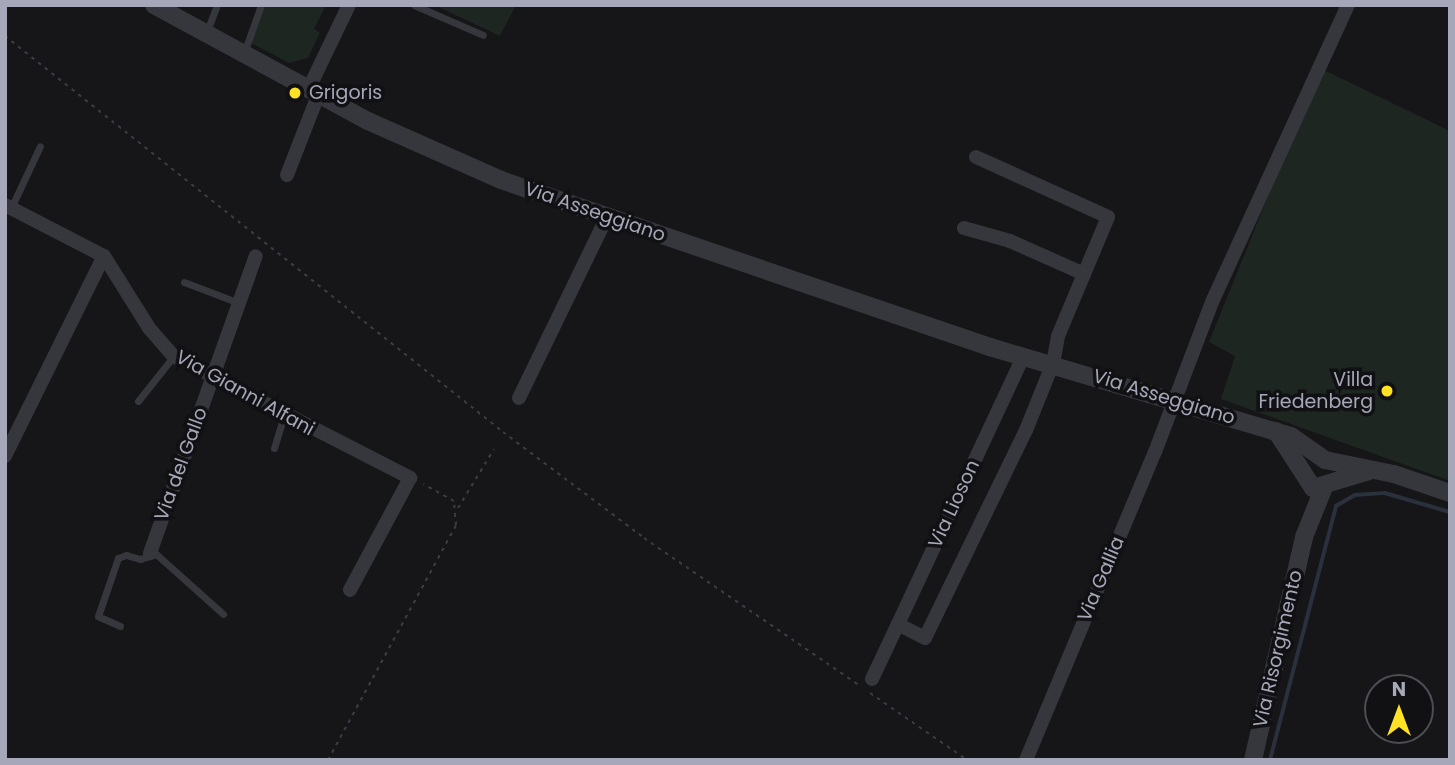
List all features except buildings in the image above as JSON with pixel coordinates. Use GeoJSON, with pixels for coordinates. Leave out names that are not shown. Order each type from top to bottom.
{"type":"FeatureCollection","features":[{"type":"Feature","properties":{"kind":"street"},"geometry":{"type":"LineString","coordinates":[[287,175],[314,90],[349,5]]}},
{"type":"Feature","properties":{"kind":"street","name":"Via Gallia"},"geometry":{"type":"LineString","coordinates":[[1026,760],[1212,302],[1348,5]]}},
{"type":"Feature","properties":{"kind":"street","name":"Via Asseggiano"},"geometry":{"type":"LineString","coordinates":[[157,6],[452,161],[607,217],[1023,357],[1175,398],[1276,431],[1298,439],[1323,459],[1375,470],[1450,493]]}},
{"type":"Feature","properties":{"kind":"street"},"geometry":{"type":"LineString","coordinates":[[898,624],[925,638],[1026,430],[1053,363],[1058,336],[1108,216],[976,157]]}},
{"type":"Feature","properties":{"kind":"street"},"geometry":{"type":"LineString","coordinates":[[5,456],[104,256],[8,206]]}},
{"type":"Feature","properties":{"kind":"street"},"geometry":{"type":"LineString","coordinates":[[519,398],[607,217]]}},
{"type":"Feature","properties":{"kind":"street"},"geometry":{"type":"LineString","coordinates":[[964,228],[1010,241],[1084,274]]}},
{"type":"Feature","properties":{"kind":"street","name":"Via Gianni Alfani"},"geometry":{"type":"LineString","coordinates":[[104,256],[149,328],[173,356],[284,416],[410,478]]}},
{"type":"Feature","properties":{"kind":"street","name":"Via del Gallo"},"geometry":{"type":"LineString","coordinates":[[150,553],[256,256]]}},
{"type":"Feature","properties":{"kind":"street","name":"Via Lioson"},"geometry":{"type":"LineString","coordinates":[[872,679],[1023,357]]}},
{"type":"Feature","properties":{"kind":"street"},"geometry":{"type":"LineString","coordinates":[[1276,431],[1304,478]]}},
{"type":"Feature","properties":{"kind":"street"},"geometry":{"type":"LineString","coordinates":[[1304,478],[1307,462],[1323,459],[1332,468],[1328,483]]}},
{"type":"Feature","properties":{"kind":"street","name":"Via Asseggiano"},"geometry":{"type":"LineString","coordinates":[[1304,478],[1313,488],[1375,470]]}},
{"type":"Feature","properties":{"kind":"street"},"geometry":{"type":"LineString","coordinates":[[350,590],[410,478]]}},
{"type":"Feature","properties":{"kind":"street","name":"Via Risorgimento"},"geometry":{"type":"LineString","coordinates":[[1304,478],[1304,537]]}},
{"type":"Feature","properties":{"kind":"street","name":"Via Risorgimento"},"geometry":{"type":"LineString","coordinates":[[1253,760],[1304,537],[1328,483]]}},
{"type":"Feature","properties":{"kind":"lane"},"geometry":{"type":"LineString","coordinates":[[207,31],[217,5]]}},
{"type":"Feature","properties":{"kind":"lane"},"geometry":{"type":"LineString","coordinates":[[245,50],[261,5]]}},
{"type":"Feature","properties":{"kind":"lane"},"geometry":{"type":"LineString","coordinates":[[414,5],[484,35]]}},
{"type":"Feature","properties":{"kind":"lane"},"geometry":{"type":"LineString","coordinates":[[8,206],[40,146]]}},
{"type":"Feature","properties":{"kind":"lane"},"geometry":{"type":"LineString","coordinates":[[184,282],[239,303]]}},
{"type":"Feature","properties":{"kind":"lane"},"geometry":{"type":"LineString","coordinates":[[138,401],[173,356]]}},
{"type":"Feature","properties":{"kind":"lane"},"geometry":{"type":"LineString","coordinates":[[274,448],[284,416]]}},
{"type":"Feature","properties":{"kind":"lane"},"geometry":{"type":"LineString","coordinates":[[120,626],[98,617],[118,558],[145,559],[150,553],[223,614]]}},
{"type":"Feature","properties":{"kind":"path"},"geometry":{"type":"LineString","coordinates":[[5,36],[566,479],[967,760]]}},
{"type":"Feature","properties":{"kind":"path"},"geometry":{"type":"LineString","coordinates":[[328,760],[456,525],[457,508],[494,449]]}},
{"type":"Feature","properties":{"kind":"path"},"geometry":{"type":"LineString","coordinates":[[410,478],[444,493],[457,508]]}},
{"type":"Feature","properties":{"kind":"shaded area"},"geometry":{"type":"Polygon","coordinates":[[[265,5],[326,5],[314,29],[320,33],[308,58],[289,63],[251,43],[265,5]]]}},
{"type":"Feature","properties":{"kind":"shaded area"},"geometry":{"type":"Polygon","coordinates":[[[434,5],[516,5],[500,36],[434,5]]]}},
{"type":"Feature","properties":{"kind":"shaded area"},"geometry":{"type":"Polygon","coordinates":[[[1320,68],[1450,131],[1450,481],[1221,399],[1235,356],[1209,342],[1320,68]]]}},
{"type":"Feature","properties":{"kind":"waterway"},"geometry":{"type":"LineString","coordinates":[[1270,760],[1336,506],[1355,495],[1385,493],[1450,512]]}},
{"type":"Feature","properties":{"kind":"place","name":"Grigoris"},"geometry":{"type":"Point","coordinates":[295,93]}},
{"type":"Feature","properties":{"kind":"place","name":"Villa Friedenberg"},"geometry":{"type":"Point","coordinates":[1387,391]}}]}
